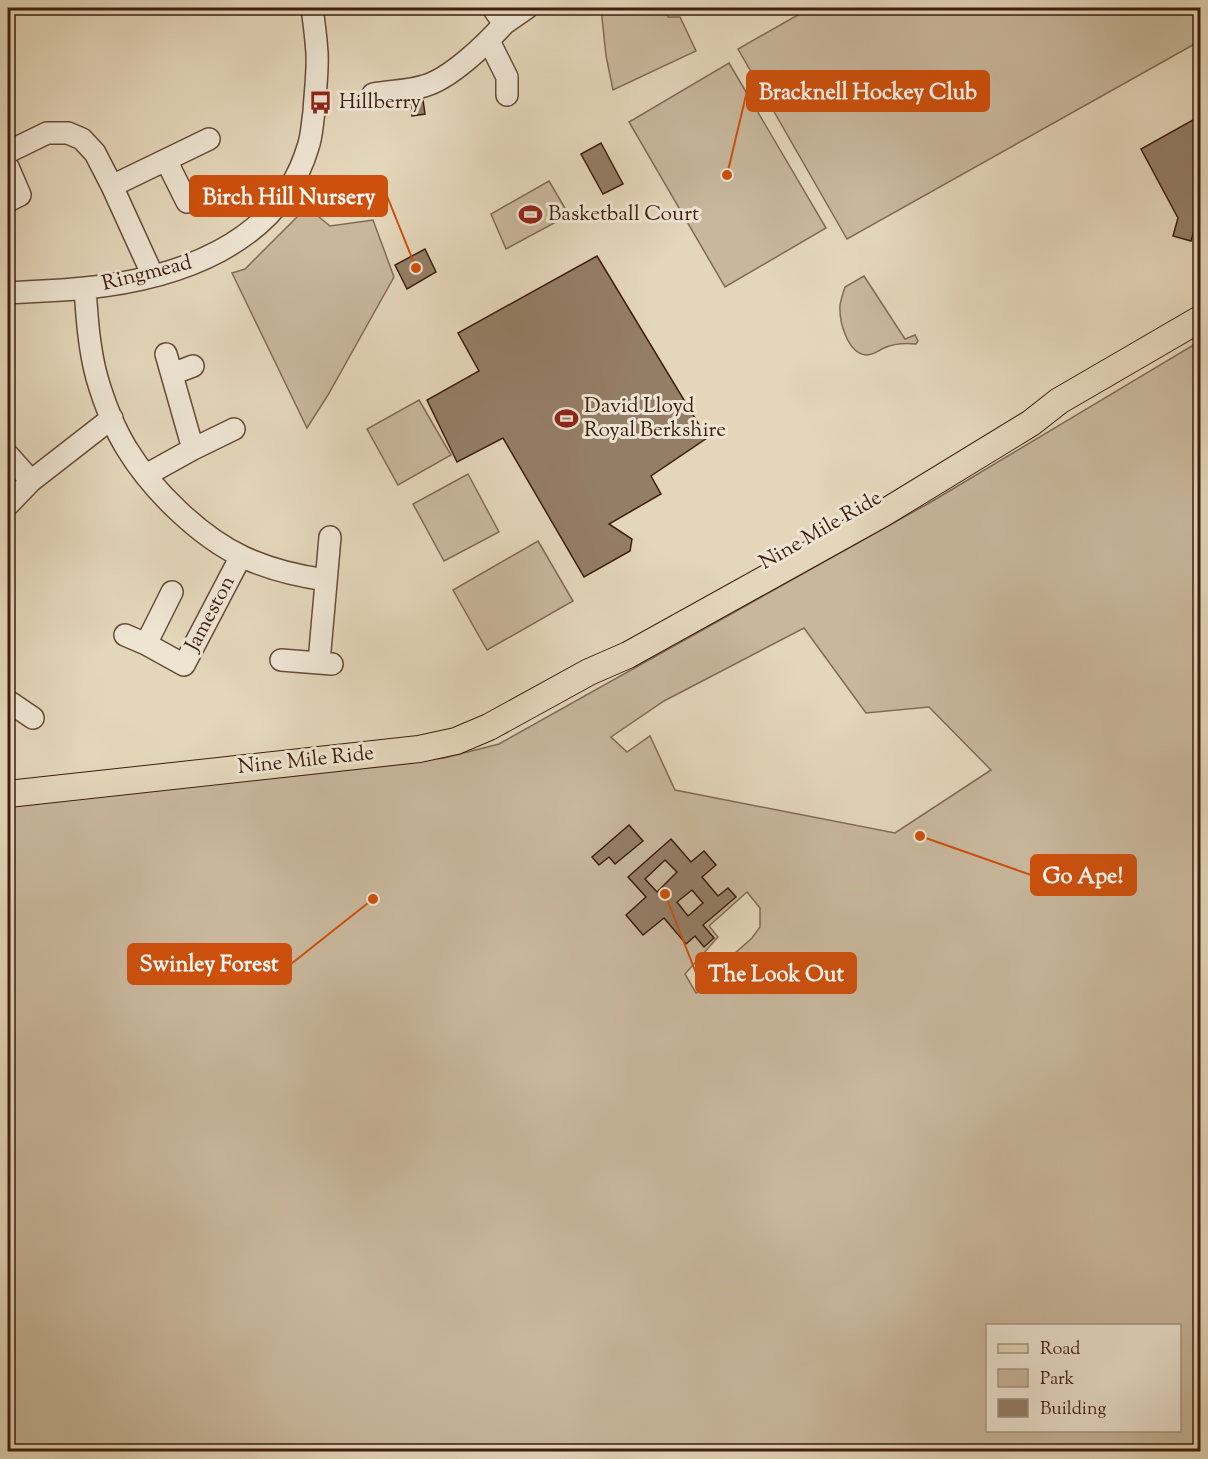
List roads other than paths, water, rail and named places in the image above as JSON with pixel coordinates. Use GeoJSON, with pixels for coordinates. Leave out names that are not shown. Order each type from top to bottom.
{"type":"FeatureCollection","features":[{"type":"Feature","properties":{"kind":"main road","name":"Nine Mile Ride"},"geometry":{"type":"LineString","coordinates":[[8,795],[419,749],[468,737],[589,672],[622,645],[1024,413],[1059,401],[1200,320]]}},
{"type":"Feature","properties":{"kind":"street","name":"Ringmead"},"geometry":{"type":"LineString","coordinates":[[8,293],[124,283],[183,268],[232,245],[270,215],[291,188],[309,147],[312,133],[317,53],[312,8]]}},
{"type":"Feature","properties":{"kind":"street"},"geometry":{"type":"LineString","coordinates":[[373,94],[424,86],[446,76],[489,41],[499,16],[527,8]]}},
{"type":"Feature","properties":{"kind":"street"},"geometry":{"type":"LineString","coordinates":[[489,41],[507,77],[507,95]]}},
{"type":"Feature","properties":{"kind":"street"},"geometry":{"type":"LineString","coordinates":[[8,152],[47,133],[68,133],[82,139],[95,153],[153,276]]}},
{"type":"Feature","properties":{"kind":"street"},"geometry":{"type":"LineString","coordinates":[[112,186],[209,139]]}},
{"type":"Feature","properties":{"kind":"street"},"geometry":{"type":"LineString","coordinates":[[166,160],[187,202]]}},
{"type":"Feature","properties":{"kind":"street"},"geometry":{"type":"LineString","coordinates":[[8,168],[20,195],[8,201]]}},
{"type":"Feature","properties":{"kind":"street","name":"Jameston"},"geometry":{"type":"LineString","coordinates":[[85,288],[89,341],[97,378],[112,418],[128,450],[146,475],[176,509],[192,523],[208,536],[241,556],[303,577],[326,580]]}},
{"type":"Feature","properties":{"kind":"street"},"geometry":{"type":"LineString","coordinates":[[166,354],[193,449]]}},
{"type":"Feature","properties":{"kind":"street"},"geometry":{"type":"LineString","coordinates":[[172,374],[193,366]]}},
{"type":"Feature","properties":{"kind":"street"},"geometry":{"type":"LineString","coordinates":[[8,505],[31,481],[112,418]]}},
{"type":"Feature","properties":{"kind":"street"},"geometry":{"type":"LineString","coordinates":[[146,475],[234,429]]}},
{"type":"Feature","properties":{"kind":"street"},"geometry":{"type":"LineString","coordinates":[[8,455],[31,481]]}},
{"type":"Feature","properties":{"kind":"street"},"geometry":{"type":"LineString","coordinates":[[281,660],[326,663],[326,580],[330,537]]}},
{"type":"Feature","properties":{"kind":"street","name":"Jameston"},"geometry":{"type":"LineString","coordinates":[[125,635],[184,665],[241,556]]}},
{"type":"Feature","properties":{"kind":"street","name":"Jameston"},"geometry":{"type":"LineString","coordinates":[[146,644],[172,592]]}},
{"type":"Feature","properties":{"kind":"place","name":"Hillberry"},"geometry":{"type":"Point","coordinates":[321,103]}},
{"type":"Feature","properties":{"kind":"place","name":"Bracknell Hockey Club"},"geometry":{"type":"Point","coordinates":[727,175]}},
{"type":"Feature","properties":{"kind":"place","name":"Basketball Court"},"geometry":{"type":"Point","coordinates":[530,215]}},
{"type":"Feature","properties":{"kind":"place","name":"Birch Hill Nursery"},"geometry":{"type":"Point","coordinates":[416,268]}},
{"type":"Feature","properties":{"kind":"place","name":"David Lloyd Royal Berkshire"},"geometry":{"type":"Point","coordinates":[566,419]}},
{"type":"Feature","properties":{"kind":"place","name":"Go Ape!"},"geometry":{"type":"Point","coordinates":[920,836]}},
{"type":"Feature","properties":{"kind":"place","name":"The Look Out"},"geometry":{"type":"Point","coordinates":[665,894]}},
{"type":"Feature","properties":{"kind":"place","name":"Swinley Forest"},"geometry":{"type":"Point","coordinates":[373,899]}}]}
